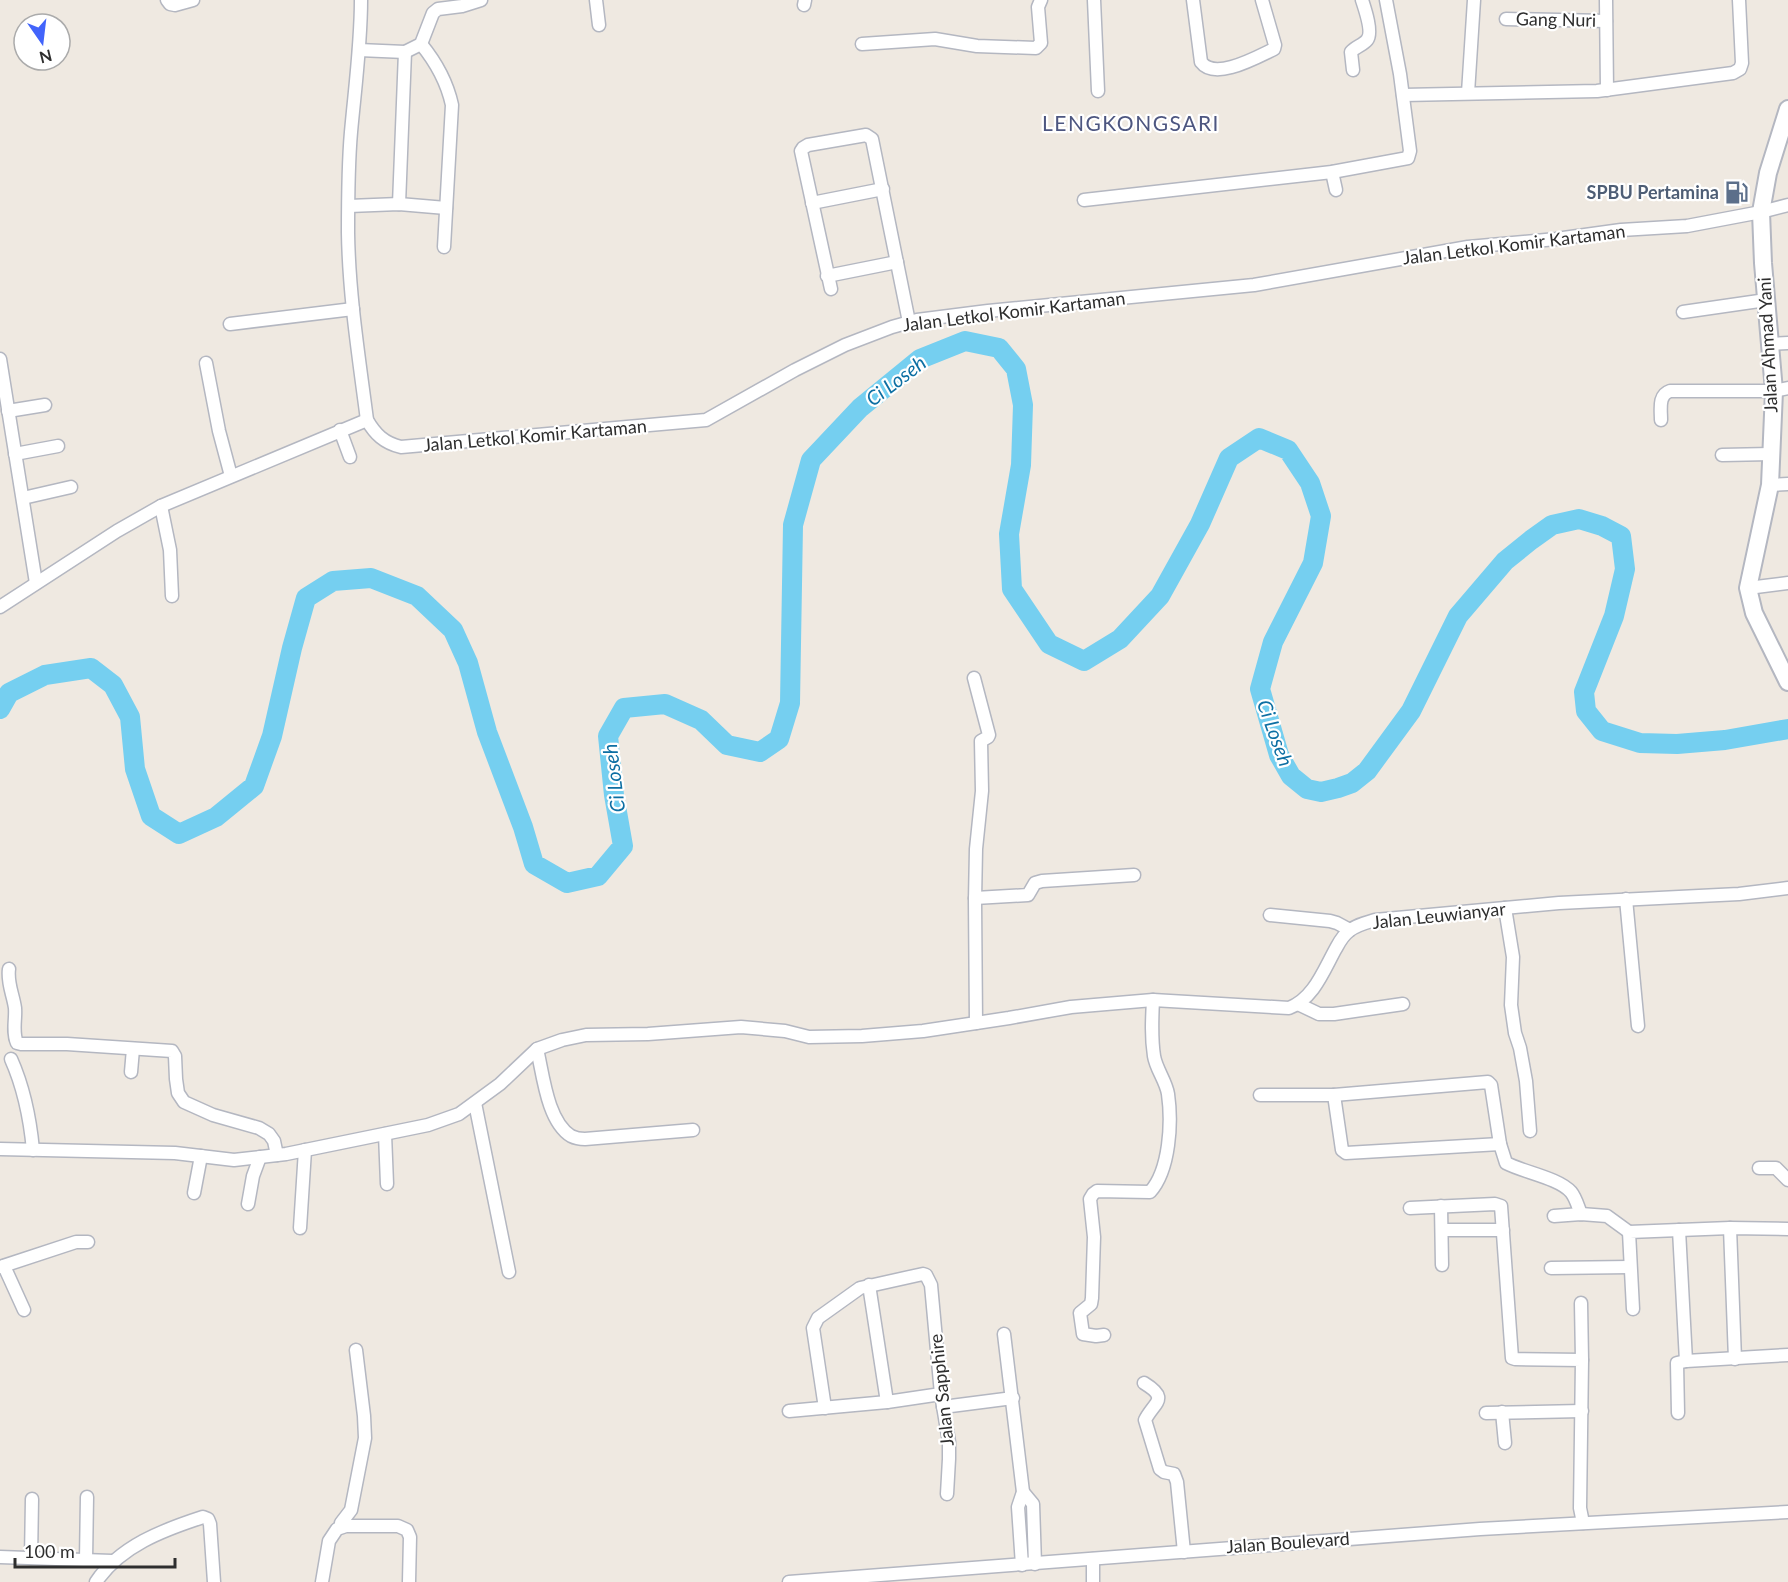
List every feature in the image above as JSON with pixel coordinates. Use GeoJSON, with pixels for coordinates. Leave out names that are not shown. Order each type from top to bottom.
{"type":"FeatureCollection","features":[{"type":"Feature","properties":{"kind":"street"},"geometry":{"type":"LineString","coordinates":[[167,0],[173,5],[193,0]]}},
{"type":"Feature","properties":{"kind":"street"},"geometry":{"type":"LineString","coordinates":[[0,607],[117,531],[161,506],[367,420],[353,309],[348,233],[351,134],[361,0]]}},
{"type":"Feature","properties":{"kind":"street"},"geometry":{"type":"LineString","coordinates":[[359,50],[405,52],[421,44],[433,14],[438,9],[462,6],[481,0]]}},
{"type":"Feature","properties":{"kind":"street"},"geometry":{"type":"LineString","coordinates":[[596,0],[598,25]]}},
{"type":"Feature","properties":{"kind":"street"},"geometry":{"type":"LineString","coordinates":[[862,44],[935,39],[977,46],[1036,48],[1041,43],[1038,7],[1041,0]]}},
{"type":"Feature","properties":{"kind":"street"},"geometry":{"type":"LineString","coordinates":[[1094,0],[1098,91]]}},
{"type":"Feature","properties":{"kind":"street"},"geometry":{"type":"LineString","coordinates":[[1193,0],[1200,59],[1207,68],[1217,70],[1274,49],[1275,44],[1262,0]]}},
{"type":"Feature","properties":{"kind":"street"},"geometry":{"type":"LineString","coordinates":[[1353,70],[1351,52],[1370,36],[1362,0]]}},
{"type":"Feature","properties":{"kind":"street"},"geometry":{"type":"LineString","coordinates":[[1084,200],[1332,172],[1408,158],[1410,150],[1403,95],[1386,0]]}},
{"type":"Feature","properties":{"kind":"street"},"geometry":{"type":"LineString","coordinates":[[1468,93],[1474,0]]}},
{"type":"Feature","properties":{"kind":"street"},"geometry":{"type":"LineString","coordinates":[[1606,0],[1607,90]]}},
{"type":"Feature","properties":{"kind":"street"},"geometry":{"type":"LineString","coordinates":[[1403,95],[1607,90],[1737,71],[1742,67],[1738,0]]}},
{"type":"Feature","properties":{"kind":"street","name":"Gang Nuri"},"geometry":{"type":"LineString","coordinates":[[1506,19],[1606,21]]}},
{"type":"Feature","properties":{"kind":"street"},"geometry":{"type":"LineString","coordinates":[[421,44],[440,72],[452,105],[444,247]]}},
{"type":"Feature","properties":{"kind":"street"},"geometry":{"type":"LineString","coordinates":[[399,204],[405,52]]}},
{"type":"Feature","properties":{"kind":"street","name":"Jalan Ahmad Yani"},"geometry":{"type":"LineString","coordinates":[[1786,116],[1768,173],[1761,212],[1769,344],[1781,389],[1771,454],[1770,485],[1748,588],[1754,613],[1788,682]]}},
{"type":"Feature","properties":{"kind":"street"},"geometry":{"type":"LineString","coordinates":[[831,290],[801,154],[802,149],[809,145],[865,134],[872,140],[909,322]]}},
{"type":"Feature","properties":{"kind":"street"},"geometry":{"type":"LineString","coordinates":[[1332,172],[1336,190]]}},
{"type":"Feature","properties":{"kind":"street"},"geometry":{"type":"LineString","coordinates":[[812,203],[883,189]]}},
{"type":"Feature","properties":{"kind":"street"},"geometry":{"type":"LineString","coordinates":[[349,206],[399,204],[446,208]]}},
{"type":"Feature","properties":{"kind":"street","name":"Jalan Letkol Komir Kartaman"},"geometry":{"type":"LineString","coordinates":[[367,420],[379,437],[392,445],[404,447],[706,420],[845,345],[909,322],[1254,285],[1468,247],[1621,230],[1687,226],[1788,205]]}},
{"type":"Feature","properties":{"kind":"street"},"geometry":{"type":"LineString","coordinates":[[827,276],[897,262]]}},
{"type":"Feature","properties":{"kind":"street"},"geometry":{"type":"LineString","coordinates":[[1683,312],[1766,300]]}},
{"type":"Feature","properties":{"kind":"street"},"geometry":{"type":"LineString","coordinates":[[230,324],[353,309]]}},
{"type":"Feature","properties":{"kind":"street"},"geometry":{"type":"LineString","coordinates":[[1769,344],[1788,343]]}},
{"type":"Feature","properties":{"kind":"street"},"geometry":{"type":"LineString","coordinates":[[0,359],[36,583]]}},
{"type":"Feature","properties":{"kind":"street"},"geometry":{"type":"LineString","coordinates":[[206,363],[219,431],[231,476]]}},
{"type":"Feature","properties":{"kind":"street"},"geometry":{"type":"LineString","coordinates":[[1661,420],[1662,396],[1670,391],[1781,389]]}},
{"type":"Feature","properties":{"kind":"street"},"geometry":{"type":"LineString","coordinates":[[8,411],[45,405]]}},
{"type":"Feature","properties":{"kind":"street"},"geometry":{"type":"LineString","coordinates":[[340,430],[350,457]]}},
{"type":"Feature","properties":{"kind":"street"},"geometry":{"type":"LineString","coordinates":[[15,454],[58,446]]}},
{"type":"Feature","properties":{"kind":"street"},"geometry":{"type":"LineString","coordinates":[[1722,455],[1771,454]]}},
{"type":"Feature","properties":{"kind":"street"},"geometry":{"type":"LineString","coordinates":[[1770,485],[1788,484]]}},
{"type":"Feature","properties":{"kind":"street"},"geometry":{"type":"LineString","coordinates":[[23,498],[71,487]]}},
{"type":"Feature","properties":{"kind":"street"},"geometry":{"type":"LineString","coordinates":[[161,506],[170,550],[172,596]]}},
{"type":"Feature","properties":{"kind":"street"},"geometry":{"type":"LineString","coordinates":[[1748,588],[1788,583]]}},
{"type":"Feature","properties":{"kind":"street"},"geometry":{"type":"LineString","coordinates":[[974,678],[989,735],[981,741],[982,791],[976,849],[976,1023]]}},
{"type":"Feature","properties":{"kind":"street"},"geometry":{"type":"LineString","coordinates":[[975,898],[1028,895],[1035,883],[1042,881],[1134,875]]}},
{"type":"Feature","properties":{"kind":"street","name":"Jalan Leuwianyar"},"geometry":{"type":"LineString","coordinates":[[1298,1004],[1308,996],[1342,937],[1360,924],[1505,908],[1739,894],[1788,888]]}},
{"type":"Feature","properties":{"kind":"street"},"geometry":{"type":"LineString","coordinates":[[1626,899],[1638,1026]]}},
{"type":"Feature","properties":{"kind":"street"},"geometry":{"type":"LineString","coordinates":[[1505,908],[1513,957],[1511,1005],[1526,1081],[1530,1131]]}},
{"type":"Feature","properties":{"kind":"street"},"geometry":{"type":"LineString","coordinates":[[1270,915],[1330,921],[1350,930]]}},
{"type":"Feature","properties":{"kind":"street"},"geometry":{"type":"LineString","coordinates":[[9,969],[8,982],[15,1011],[17,1043],[172,1051],[175,1056],[178,1093],[184,1102],[213,1115],[259,1128],[269,1134],[274,1141],[277,1155]]}},
{"type":"Feature","properties":{"kind":"street"},"geometry":{"type":"LineString","coordinates":[[1104,1335],[1083,1334],[1079,1316],[1091,1304],[1092,1298],[1094,1237],[1091,1195],[1097,1191],[1150,1191],[1161,1174],[1167,1154],[1168,1092],[1154,1058],[1151,1037],[1153,1000]]}},
{"type":"Feature","properties":{"kind":"street"},"geometry":{"type":"LineString","coordinates":[[0,1149],[175,1153],[234,1160],[305,1150],[428,1125],[459,1114],[500,1084],[537,1049],[586,1035],[648,1034],[741,1027],[785,1031],[809,1038],[862,1036],[923,1031],[1071,1007],[1153,1000],[1279,1009],[1298,1004],[1319,1014],[1403,1004]]}},
{"type":"Feature","properties":{"kind":"street"},"geometry":{"type":"LineString","coordinates":[[131,1072],[133,1049]]}},
{"type":"Feature","properties":{"kind":"street"},"geometry":{"type":"LineString","coordinates":[[537,1049],[551,1109],[562,1127],[572,1137],[585,1139],[693,1130]]}},
{"type":"Feature","properties":{"kind":"street"},"geometry":{"type":"LineString","coordinates":[[11,1059],[18,1073],[29,1116],[33,1150]]}},
{"type":"Feature","properties":{"kind":"street"},"geometry":{"type":"LineString","coordinates":[[1260,1095],[1334,1095],[1488,1082],[1491,1085],[1500,1144],[1507,1163],[1553,1181],[1568,1190],[1581,1214]]}},
{"type":"Feature","properties":{"kind":"street"},"geometry":{"type":"LineString","coordinates":[[1334,1095],[1342,1150],[1346,1153],[1500,1144]]}},
{"type":"Feature","properties":{"kind":"street"},"geometry":{"type":"LineString","coordinates":[[475,1103],[508,1272]]}},
{"type":"Feature","properties":{"kind":"street"},"geometry":{"type":"LineString","coordinates":[[385,1134],[387,1184]]}},
{"type":"Feature","properties":{"kind":"street"},"geometry":{"type":"LineString","coordinates":[[300,1228],[305,1150]]}},
{"type":"Feature","properties":{"kind":"street"},"geometry":{"type":"LineString","coordinates":[[194,1193],[201,1156]]}},
{"type":"Feature","properties":{"kind":"street"},"geometry":{"type":"LineString","coordinates":[[248,1204],[260,1157]]}},
{"type":"Feature","properties":{"kind":"street"},"geometry":{"type":"LineString","coordinates":[[1759,1168],[1776,1168],[1788,1180]]}},
{"type":"Feature","properties":{"kind":"street"},"geometry":{"type":"LineString","coordinates":[[1410,1208],[1498,1204],[1502,1208],[1512,1358],[1582,1360]]}},
{"type":"Feature","properties":{"kind":"street"},"geometry":{"type":"LineString","coordinates":[[1441,1206],[1443,1265]]}},
{"type":"Feature","properties":{"kind":"street"},"geometry":{"type":"LineString","coordinates":[[1554,1216],[1581,1214],[1607,1216],[1629,1232],[1730,1228],[1788,1229]]}},
{"type":"Feature","properties":{"kind":"street"},"geometry":{"type":"LineString","coordinates":[[1730,1228],[1735,1359]]}},
{"type":"Feature","properties":{"kind":"street"},"geometry":{"type":"LineString","coordinates":[[1442,1230],[1503,1230]]}},
{"type":"Feature","properties":{"kind":"street"},"geometry":{"type":"LineString","coordinates":[[1679,1230],[1686,1361]]}},
{"type":"Feature","properties":{"kind":"street"},"geometry":{"type":"LineString","coordinates":[[1629,1232],[1633,1309]]}},
{"type":"Feature","properties":{"kind":"street"},"geometry":{"type":"LineString","coordinates":[[24,1310],[2,1266],[76,1242],[88,1242]]}},
{"type":"Feature","properties":{"kind":"street"},"geometry":{"type":"LineString","coordinates":[[1551,1268],[1630,1267]]}},
{"type":"Feature","properties":{"kind":"street","name":"Jalan Sapphire"},"geometry":{"type":"LineString","coordinates":[[869,1285],[923,1274],[929,1278],[942,1400],[949,1442],[947,1494]]}},
{"type":"Feature","properties":{"kind":"street"},"geometry":{"type":"LineString","coordinates":[[825,1408],[814,1323],[828,1310],[860,1288],[869,1285],[887,1402]]}},
{"type":"Feature","properties":{"kind":"street"},"geometry":{"type":"LineString","coordinates":[[1581,1303],[1580,1508],[1583,1522]]}},
{"type":"Feature","properties":{"kind":"street"},"geometry":{"type":"LineString","coordinates":[[1004,1334],[1023,1492],[1018,1507],[1022,1565]]}},
{"type":"Feature","properties":{"kind":"street"},"geometry":{"type":"LineString","coordinates":[[341,1527],[341,1523],[351,1510],[365,1438],[356,1350]]}},
{"type":"Feature","properties":{"kind":"street"},"geometry":{"type":"LineString","coordinates":[[1678,1413],[1676,1365],[1686,1361],[1788,1355]]}},
{"type":"Feature","properties":{"kind":"street"},"geometry":{"type":"LineString","coordinates":[[1144,1383],[1155,1389],[1157,1394],[1158,1399],[1154,1409],[1145,1417],[1145,1425],[1160,1469],[1174,1474],[1177,1482],[1184,1552]]}},
{"type":"Feature","properties":{"kind":"street"},"geometry":{"type":"LineString","coordinates":[[789,1411],[887,1402],[1012,1398]]}},
{"type":"Feature","properties":{"kind":"street"},"geometry":{"type":"LineString","coordinates":[[1486,1413],[1581,1411]]}},
{"type":"Feature","properties":{"kind":"street"},"geometry":{"type":"LineString","coordinates":[[1502,1412],[1505,1443]]}},
{"type":"Feature","properties":{"kind":"street"},"geometry":{"type":"LineString","coordinates":[[1023,1492],[1033,1504],[1035,1564]]}},
{"type":"Feature","properties":{"kind":"street"},"geometry":{"type":"LineString","coordinates":[[86,1560],[87,1497]]}},
{"type":"Feature","properties":{"kind":"street"},"geometry":{"type":"LineString","coordinates":[[31,1558],[32,1499]]}},
{"type":"Feature","properties":{"kind":"street","name":"Jalan Boulevard"},"geometry":{"type":"LineString","coordinates":[[789,1582],[1468,1529],[1788,1512]]}},
{"type":"Feature","properties":{"kind":"street"},"geometry":{"type":"LineString","coordinates":[[96,1582],[112,1561],[161,1531],[203,1517],[210,1524],[214,1582]]}},
{"type":"Feature","properties":{"kind":"street"},"geometry":{"type":"LineString","coordinates":[[322,1582],[329,1541],[334,1532],[341,1527],[398,1526],[406,1530],[410,1537],[409,1582]]}},
{"type":"Feature","properties":{"kind":"street"},"geometry":{"type":"LineString","coordinates":[[0,1557],[112,1561]]}},
{"type":"Feature","properties":{"kind":"street"},"geometry":{"type":"LineString","coordinates":[[1093,1582],[1094,1558]]}},
{"type":"Feature","properties":{"kind":"waterway","name":"Ci Loseh"},"geometry":{"type":"LineString","coordinates":[[0,709],[9,693],[45,675],[91,668],[113,685],[130,717],[135,769],[151,816],[179,834],[216,817],[254,786],[272,736],[306,598],[333,581],[371,578],[417,596],[453,630],[468,663],[487,732],[523,827],[534,864],[567,883],[598,876],[623,846],[614,795],[608,736],[624,708],[665,704],[701,720],[727,745],[760,752],[779,739],[790,703],[793,525],[811,460],[860,408],[920,359],[965,341],[999,348],[1016,369],[1023,405],[1021,465],[1009,534],[1012,589],[1049,644],[1084,661],[1120,639],[1160,596],[1200,524],[1229,458],[1259,438],[1288,450],[1310,483],[1321,516],[1313,563],[1273,642],[1260,689],[1279,755],[1291,776],[1307,789],[1321,792],[1338,788],[1352,783],[1367,771],[1411,711],[1458,616],[1505,561],[1531,540],[1552,525],[1579,519],[1602,526],[1621,536],[1625,569],[1614,616],[1584,692],[1586,711],[1602,731],[1640,743],[1677,744],[1725,740],[1788,729]]}},
{"type":"Feature","properties":{"kind":"place","name":"SPBU Pertamina"},"geometry":{"type":"Point","coordinates":[1737,193]}},
{"type":"Feature","properties":{"kind":"district","name":"LENGKONGSARI"},"geometry":{"type":"Point","coordinates":[1131,124]}}]}
